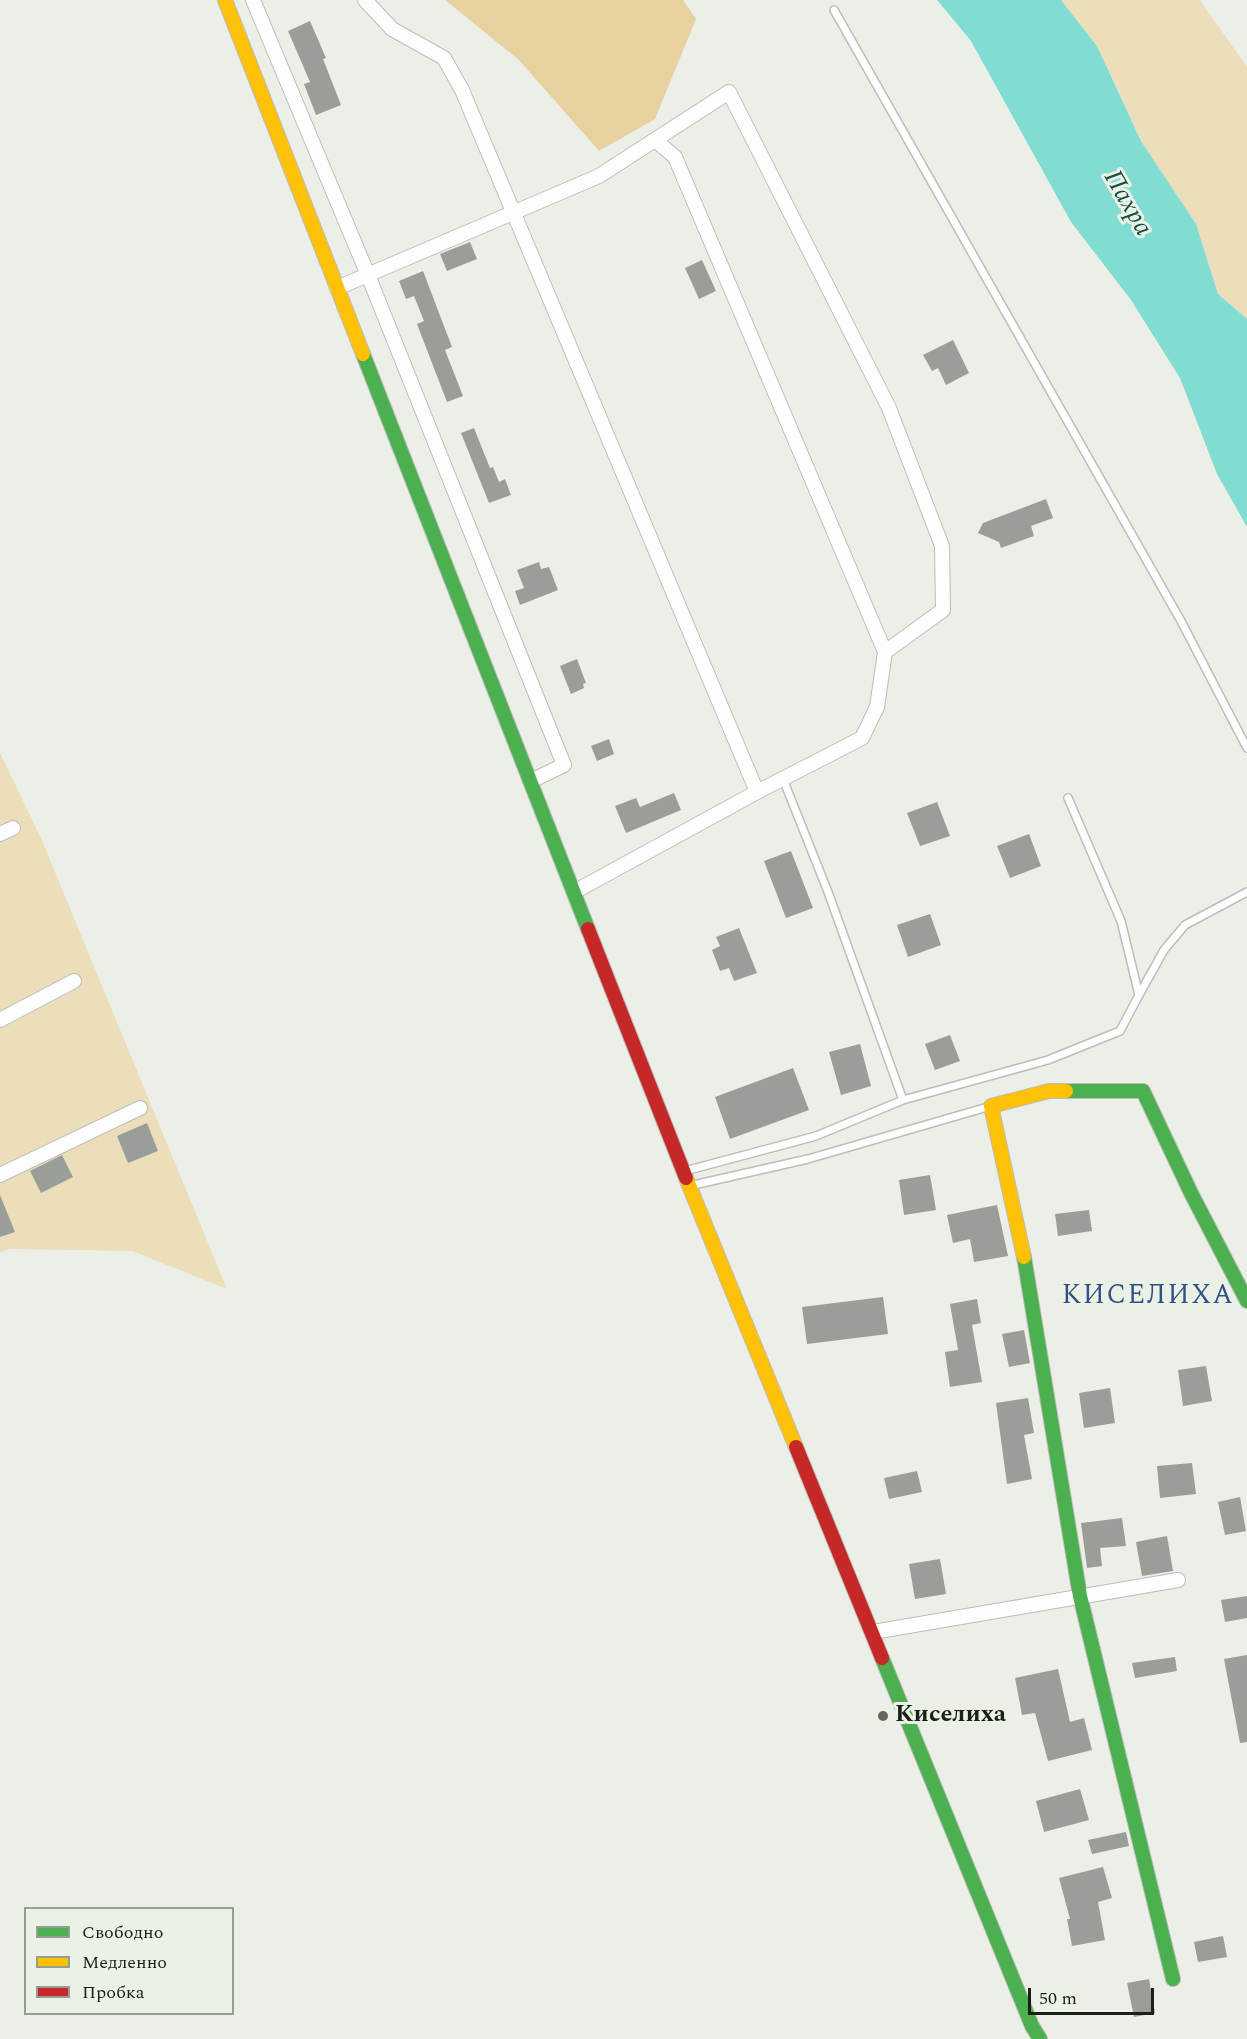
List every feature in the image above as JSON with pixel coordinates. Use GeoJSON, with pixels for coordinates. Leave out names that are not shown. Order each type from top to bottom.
{"type":"FeatureCollection","features":[{"type":"Feature","properties":{"kind":"street"},"geometry":{"type":"LineString","coordinates":[[225,0],[689,1186],[1032,2026],[1040,2039]]}},
{"type":"Feature","properties":{"kind":"street"},"geometry":{"type":"LineString","coordinates":[[253,0],[368,275],[564,765],[531,781]]}},
{"type":"Feature","properties":{"kind":"street"},"geometry":{"type":"LineString","coordinates":[[366,0],[392,29],[444,58],[462,90],[757,792]]}},
{"type":"Feature","properties":{"kind":"street"},"geometry":{"type":"LineString","coordinates":[[337,288],[598,176],[729,92],[889,408],[942,546],[943,610],[885,652]]}},
{"type":"Feature","properties":{"kind":"street"},"geometry":{"type":"LineString","coordinates":[[574,892],[757,792],[862,738],[877,707],[885,652],[675,157],[655,140]]}},
{"type":"Feature","properties":{"kind":"street"},"geometry":{"type":"LineString","coordinates":[[0,1020],[74,981]]}},
{"type":"Feature","properties":{"kind":"street"},"geometry":{"type":"LineString","coordinates":[[1173,1979],[1080,1596],[1020,1232],[991,1106],[1049,1091],[1143,1091],[1191,1193],[1247,1301]]}},
{"type":"Feature","properties":{"kind":"street"},"geometry":{"type":"LineString","coordinates":[[0,1175],[140,1108]]}},
{"type":"Feature","properties":{"kind":"street"},"geometry":{"type":"LineString","coordinates":[[873,1632],[1178,1580]]}},
{"type":"Feature","properties":{"kind":"lane"},"geometry":{"type":"LineString","coordinates":[[834,10],[1181,621],[1247,748]]}},
{"type":"Feature","properties":{"kind":"lane"},"geometry":{"type":"LineString","coordinates":[[783,779],[828,892],[903,1100]]}},
{"type":"Feature","properties":{"kind":"lane"},"geometry":{"type":"LineString","coordinates":[[1068,798],[1121,921],[1139,995]]}},
{"type":"Feature","properties":{"kind":"lane"},"geometry":{"type":"LineString","coordinates":[[684,1171],[816,1136],[903,1100],[1048,1060],[1120,1030],[1164,950],[1185,925],[1247,892]]}},
{"type":"Feature","properties":{"kind":"lane"},"geometry":{"type":"LineString","coordinates":[[689,1186],[808,1159],[991,1106]]}},
{"type":"Feature","properties":{"kind":"shaded area"},"geometry":{"type":"Polygon","coordinates":[[[445,0],[683,0],[696,19],[655,119],[599,151],[519,60],[445,0]]]}},
{"type":"Feature","properties":{"kind":"shaded area"},"geometry":{"type":"Polygon","coordinates":[[[1061,0],[1200,0],[1247,67],[1247,319],[1218,294],[1196,224],[1141,141],[1097,46],[1061,0]]]}},
{"type":"Feature","properties":{"kind":"shaded area"},"geometry":{"type":"Polygon","coordinates":[[[0,753],[41,838],[227,1289],[132,1251],[9,1249],[0,1253],[0,753]]]}},
{"type":"Feature","properties":{"kind":"water","name":"Пахра"},"geometry":{"type":"Polygon","coordinates":[[[937,0],[1061,0],[1097,46],[1141,141],[1196,224],[1218,294],[1247,319],[1247,527],[1217,474],[1180,378],[1131,300],[1071,222],[971,41],[937,0]]]}},
{"type":"Feature","properties":{"kind":"building"},"geometry":{"type":"Polygon","coordinates":[[[310,21],[326,58],[323,59],[341,105],[316,115],[304,84],[310,82],[288,31],[310,21]]]}},
{"type":"Feature","properties":{"kind":"building"},"geometry":{"type":"Polygon","coordinates":[[[470,242],[477,259],[447,271],[440,254],[470,242]]]}},
{"type":"Feature","properties":{"kind":"building"},"geometry":{"type":"Polygon","coordinates":[[[702,260],[716,291],[699,299],[685,268],[702,260]]]}},
{"type":"Feature","properties":{"kind":"building"},"geometry":{"type":"Polygon","coordinates":[[[423,271],[452,347],[445,350],[463,396],[447,402],[417,324],[424,321],[414,296],[406,299],[399,281],[423,271]]]}},
{"type":"Feature","properties":{"kind":"building"},"geometry":{"type":"Polygon","coordinates":[[[953,340],[969,373],[946,385],[938,368],[932,371],[923,355],[953,340]]]}},
{"type":"Feature","properties":{"kind":"building"},"geometry":{"type":"Polygon","coordinates":[[[474,428],[490,468],[493,467],[499,482],[505,479],[511,495],[489,503],[461,433],[474,428]]]}},
{"type":"Feature","properties":{"kind":"building"},"geometry":{"type":"Polygon","coordinates":[[[1046,499],[1053,518],[1031,526],[1034,536],[1001,548],[999,542],[978,533],[983,523],[1046,499]]]}},
{"type":"Feature","properties":{"kind":"building"},"geometry":{"type":"Polygon","coordinates":[[[539,562],[541,569],[549,567],[558,590],[520,605],[515,591],[524,588],[517,570],[539,562]]]}},
{"type":"Feature","properties":{"kind":"building"},"geometry":{"type":"Polygon","coordinates":[[[577,659],[586,683],[583,684],[584,688],[571,694],[560,666],[577,659]]]}},
{"type":"Feature","properties":{"kind":"building"},"geometry":{"type":"Polygon","coordinates":[[[609,739],[614,754],[597,761],[591,746],[609,739]]]}},
{"type":"Feature","properties":{"kind":"building"},"geometry":{"type":"Polygon","coordinates":[[[674,793],[681,810],[626,833],[615,806],[636,798],[640,807],[674,793]]]}},
{"type":"Feature","properties":{"kind":"building"},"geometry":{"type":"Polygon","coordinates":[[[937,802],[950,836],[920,846],[907,813],[937,802]]]}},
{"type":"Feature","properties":{"kind":"building"},"geometry":{"type":"Polygon","coordinates":[[[1029,834],[1041,866],[1010,878],[997,846],[1029,834]]]}},
{"type":"Feature","properties":{"kind":"building"},"geometry":{"type":"Polygon","coordinates":[[[791,851],[813,908],[786,918],[764,861],[791,851]]]}},
{"type":"Feature","properties":{"kind":"building"},"geometry":{"type":"Polygon","coordinates":[[[930,914],[941,945],[908,957],[897,925],[930,914]]]}},
{"type":"Feature","properties":{"kind":"building"},"geometry":{"type":"Polygon","coordinates":[[[739,928],[757,973],[734,981],[729,968],[720,971],[712,950],[720,946],[716,937],[739,928]]]}},
{"type":"Feature","properties":{"kind":"building"},"geometry":{"type":"Polygon","coordinates":[[[950,1035],[960,1061],[935,1070],[925,1044],[950,1035]]]}},
{"type":"Feature","properties":{"kind":"building"},"geometry":{"type":"Polygon","coordinates":[[[860,1044],[871,1086],[841,1095],[829,1052],[860,1044]]]}},
{"type":"Feature","properties":{"kind":"building"},"geometry":{"type":"Polygon","coordinates":[[[793,1068],[809,1110],[730,1139],[715,1097],[793,1068]]]}},
{"type":"Feature","properties":{"kind":"building"},"geometry":{"type":"Polygon","coordinates":[[[147,1123],[158,1151],[128,1163],[117,1136],[147,1123]]]}},
{"type":"Feature","properties":{"kind":"building"},"geometry":{"type":"Polygon","coordinates":[[[62,1155],[73,1177],[41,1193],[30,1171],[62,1155]]]}},
{"type":"Feature","properties":{"kind":"building"},"geometry":{"type":"Polygon","coordinates":[[[930,1175],[936,1210],[904,1215],[899,1180],[930,1175]]]}},
{"type":"Feature","properties":{"kind":"building"},"geometry":{"type":"Polygon","coordinates":[[[0,1195],[15,1232],[0,1237],[0,1195]]]}},
{"type":"Feature","properties":{"kind":"building"},"geometry":{"type":"Polygon","coordinates":[[[997,1205],[1008,1256],[974,1262],[970,1239],[953,1243],[947,1215],[997,1205]]]}},
{"type":"Feature","properties":{"kind":"building"},"geometry":{"type":"Polygon","coordinates":[[[1089,1210],[1092,1231],[1058,1236],[1055,1214],[1089,1210]]]}},
{"type":"Feature","properties":{"kind":"building"},"geometry":{"type":"Polygon","coordinates":[[[883,1297],[888,1334],[807,1344],[802,1307],[883,1297]]]}},
{"type":"Feature","properties":{"kind":"building"},"geometry":{"type":"Polygon","coordinates":[[[977,1299],[981,1323],[972,1325],[982,1382],[950,1387],[945,1352],[958,1350],[950,1304],[977,1299]]]}},
{"type":"Feature","properties":{"kind":"building"},"geometry":{"type":"Polygon","coordinates":[[[1024,1330],[1030,1363],[1009,1367],[1002,1334],[1024,1330]]]}},
{"type":"Feature","properties":{"kind":"building"},"geometry":{"type":"Polygon","coordinates":[[[1206,1366],[1212,1401],[1183,1406],[1178,1370],[1206,1366]]]}},
{"type":"Feature","properties":{"kind":"building"},"geometry":{"type":"Polygon","coordinates":[[[1110,1388],[1115,1423],[1084,1428],[1079,1393],[1110,1388]]]}},
{"type":"Feature","properties":{"kind":"building"},"geometry":{"type":"Polygon","coordinates":[[[1028,1398],[1034,1433],[1024,1435],[1032,1479],[1007,1484],[996,1403],[1028,1398]]]}},
{"type":"Feature","properties":{"kind":"building"},"geometry":{"type":"Polygon","coordinates":[[[1192,1463],[1196,1494],[1160,1498],[1157,1466],[1192,1463]]]}},
{"type":"Feature","properties":{"kind":"building"},"geometry":{"type":"Polygon","coordinates":[[[917,1471],[922,1492],[889,1499],[884,1478],[917,1471]]]}},
{"type":"Feature","properties":{"kind":"building"},"geometry":{"type":"Polygon","coordinates":[[[1240,1497],[1246,1531],[1225,1535],[1218,1502],[1240,1497]]]}},
{"type":"Feature","properties":{"kind":"building"},"geometry":{"type":"Polygon","coordinates":[[[1122,1518],[1126,1546],[1100,1548],[1102,1566],[1087,1568],[1081,1523],[1122,1518]]]}},
{"type":"Feature","properties":{"kind":"building"},"geometry":{"type":"Polygon","coordinates":[[[1167,1536],[1173,1571],[1142,1576],[1136,1542],[1167,1536]]]}},
{"type":"Feature","properties":{"kind":"building"},"geometry":{"type":"Polygon","coordinates":[[[940,1559],[946,1594],[915,1599],[909,1564],[940,1559]]]}},
{"type":"Feature","properties":{"kind":"building"},"geometry":{"type":"Polygon","coordinates":[[[1247,1596],[1247,1618],[1225,1622],[1221,1600],[1247,1596]]]}},
{"type":"Feature","properties":{"kind":"building"},"geometry":{"type":"Polygon","coordinates":[[[1247,1655],[1247,1742],[1240,1743],[1224,1659],[1247,1655]]]}},
{"type":"Feature","properties":{"kind":"building"},"geometry":{"type":"Polygon","coordinates":[[[1175,1657],[1177,1671],[1135,1678],[1132,1663],[1175,1657]]]}},
{"type":"Feature","properties":{"kind":"building"},"geometry":{"type":"Polygon","coordinates":[[[1058,1669],[1070,1722],[1084,1718],[1092,1750],[1048,1761],[1035,1713],[1022,1715],[1015,1678],[1058,1669]]]}},
{"type":"Feature","properties":{"kind":"building"},"geometry":{"type":"Polygon","coordinates":[[[1080,1789],[1089,1820],[1044,1832],[1036,1801],[1080,1789]]]}},
{"type":"Feature","properties":{"kind":"building"},"geometry":{"type":"Polygon","coordinates":[[[1126,1832],[1129,1846],[1092,1854],[1088,1840],[1126,1832]]]}},
{"type":"Feature","properties":{"kind":"building"},"geometry":{"type":"Polygon","coordinates":[[[1103,1867],[1112,1898],[1098,1902],[1105,1940],[1072,1946],[1067,1919],[1070,1919],[1059,1878],[1103,1867]]]}},
{"type":"Feature","properties":{"kind":"building"},"geometry":{"type":"Polygon","coordinates":[[[1223,1936],[1227,1957],[1198,1962],[1194,1942],[1223,1936]]]}},
{"type":"Feature","properties":{"kind":"building"},"geometry":{"type":"Polygon","coordinates":[[[1149,1979],[1155,2013],[1134,2017],[1127,1983],[1149,1979]]]}},
{"type":"Feature","properties":{"kind":"traffic: fast"},"geometry":{"type":"LineString","coordinates":[[363,354],[588,929]]}},
{"type":"Feature","properties":{"kind":"traffic: fast"},"geometry":{"type":"LineString","coordinates":[[1066,1091],[1143,1091],[1191,1193],[1247,1301]]}},
{"type":"Feature","properties":{"kind":"traffic: fast"},"geometry":{"type":"LineString","coordinates":[[1024,1257],[1080,1596],[1173,1979]]}},
{"type":"Feature","properties":{"kind":"traffic: fast"},"geometry":{"type":"LineString","coordinates":[[882,1658],[1032,2026],[1040,2039]]}},
{"type":"Feature","properties":{"kind":"traffic: slow"},"geometry":{"type":"LineString","coordinates":[[225,0],[363,354]]}},
{"type":"Feature","properties":{"kind":"traffic: slow"},"geometry":{"type":"LineString","coordinates":[[1024,1257],[991,1106],[1049,1091],[1066,1091]]}},
{"type":"Feature","properties":{"kind":"traffic: slow"},"geometry":{"type":"LineString","coordinates":[[686,1178],[796,1447]]}},
{"type":"Feature","properties":{"kind":"traffic: jam"},"geometry":{"type":"LineString","coordinates":[[588,929],[686,1178]]}},
{"type":"Feature","properties":{"kind":"traffic: jam"},"geometry":{"type":"LineString","coordinates":[[796,1447],[882,1658]]}},
{"type":"Feature","properties":{"kind":"place","name":"Киселиха"},"geometry":{"type":"Point","coordinates":[883,1716]}},
{"type":"Feature","properties":{"kind":"district","name":"КИСЕЛИХА"},"geometry":{"type":"Point","coordinates":[1148,1298]}}]}
